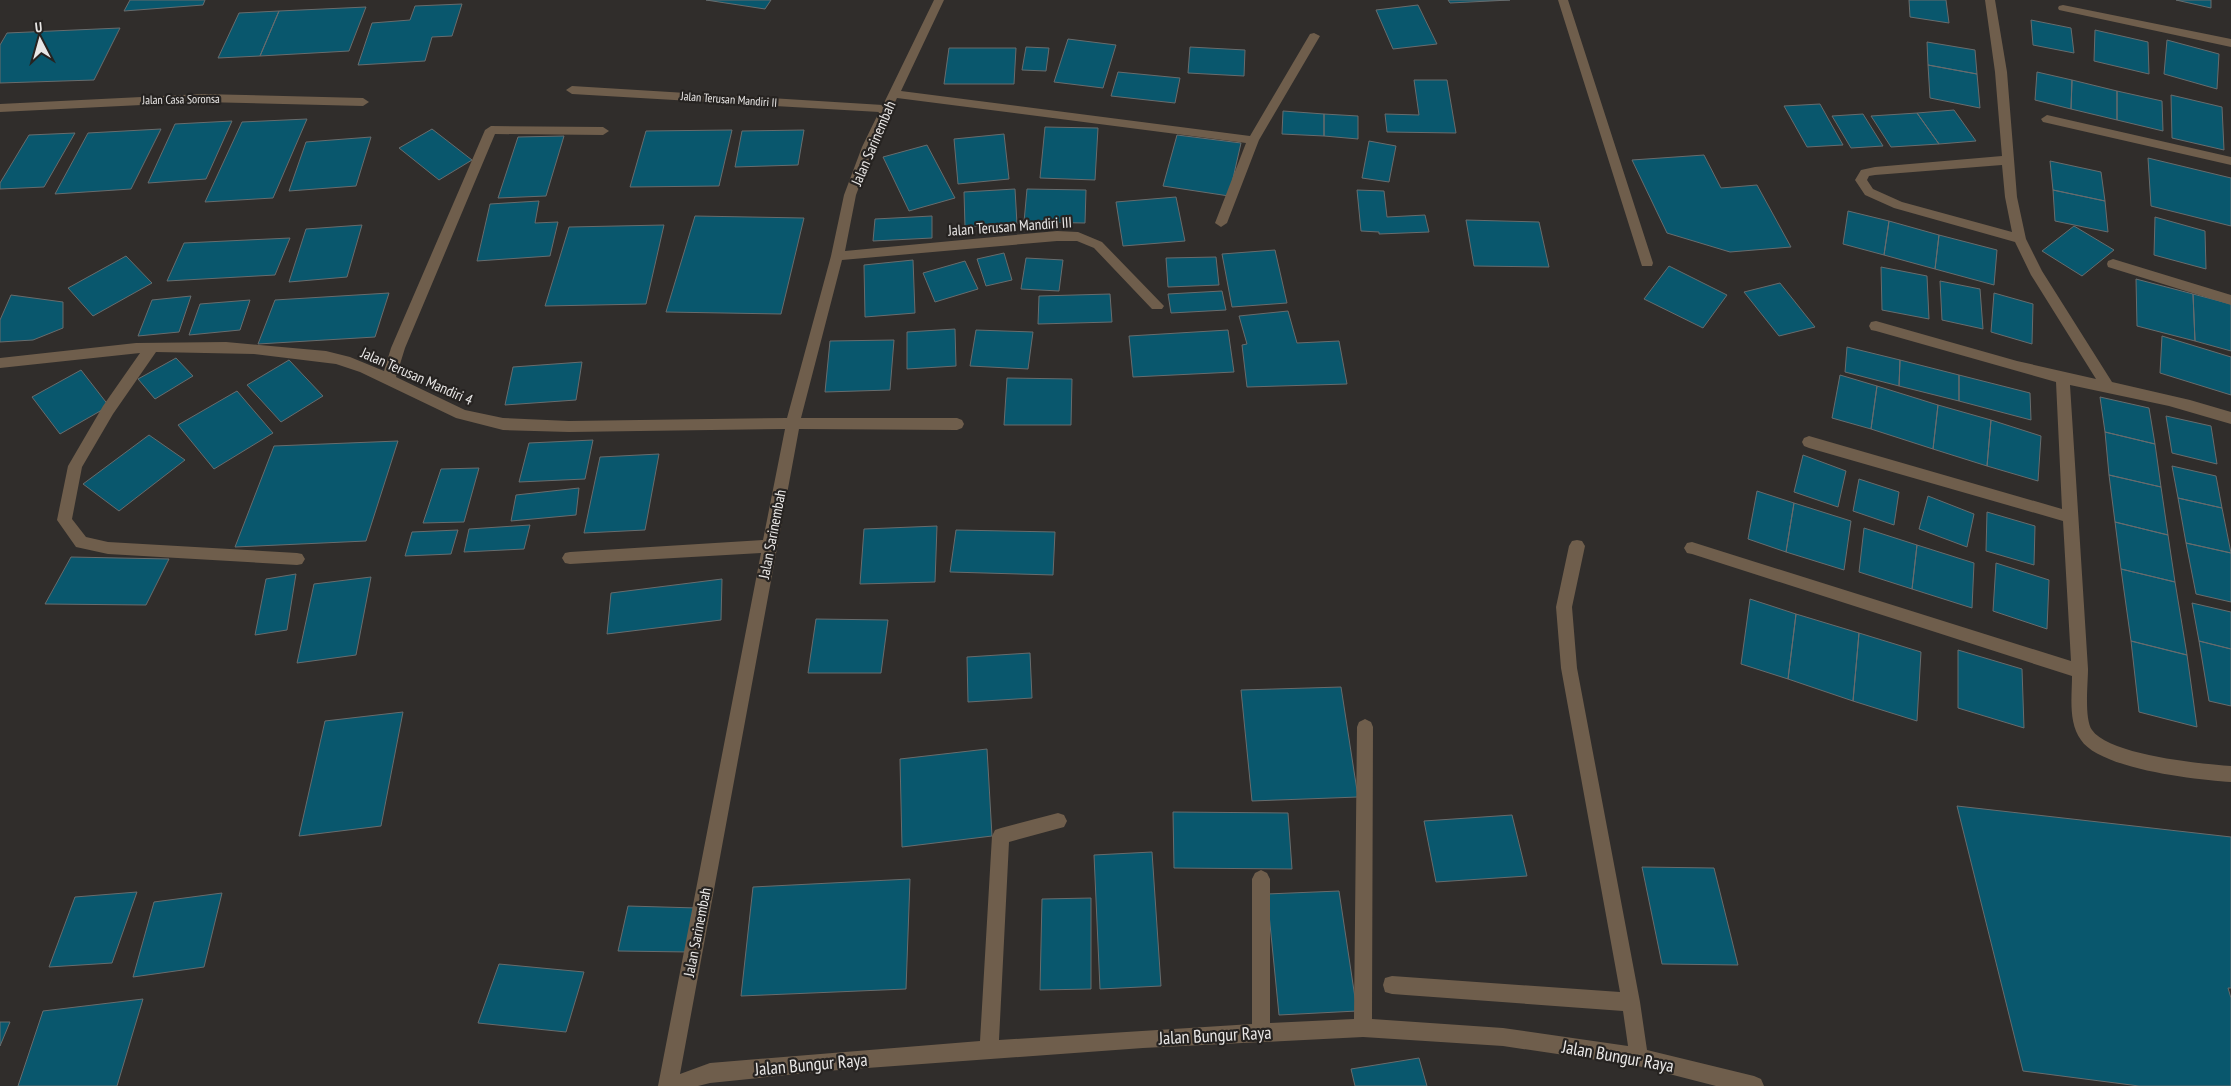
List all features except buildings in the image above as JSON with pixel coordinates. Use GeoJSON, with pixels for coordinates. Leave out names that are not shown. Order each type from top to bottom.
{"type":"FeatureCollection","features":[{"type":"Feature","properties":{"kind":"street","name":"Jalan Sarinembah"},"geometry":{"type":"LineString","coordinates":[[668,1086],[793,423],[838,256],[853,187],[868,147],[938,0]]}},
{"type":"Feature","properties":{"kind":"street"},"geometry":{"type":"LineString","coordinates":[[1563,0],[1647,264]]}},
{"type":"Feature","properties":{"kind":"street"},"geometry":{"type":"LineString","coordinates":[[1990,0],[2001,72],[2011,196],[2020,239],[2036,272],[2107,386]]}},
{"type":"Feature","properties":{"kind":"street"},"geometry":{"type":"LineString","coordinates":[[2062,8],[2231,43]]}},
{"type":"Feature","properties":{"kind":"street"},"geometry":{"type":"LineString","coordinates":[[1221,224],[1252,140],[1314,36]]}},
{"type":"Feature","properties":{"kind":"street","name":"Jalan Terusan Mandiri II"},"geometry":{"type":"LineString","coordinates":[[572,90],[887,109]]}},
{"type":"Feature","properties":{"kind":"street"},"geometry":{"type":"LineString","coordinates":[[894,94],[1252,140]]}},
{"type":"Feature","properties":{"kind":"street","name":"Jalan Casa Soronsa"},"geometry":{"type":"LineString","coordinates":[[0,108],[202,98],[363,102]]}},
{"type":"Feature","properties":{"kind":"street"},"geometry":{"type":"LineString","coordinates":[[2047,119],[2231,161]]}},
{"type":"Feature","properties":{"kind":"street"},"geometry":{"type":"LineString","coordinates":[[389,378],[398,348],[492,130],[603,130]]}},
{"type":"Feature","properties":{"kind":"street"},"geometry":{"type":"LineString","coordinates":[[2008,160],[1875,171],[1866,173],[1861,180],[1869,192],[1898,205],[2020,239]]}},
{"type":"Feature","properties":{"kind":"street","name":"Jalan Terusan Mandiri III"},"geometry":{"type":"LineString","coordinates":[[838,256],[1057,236],[1078,237],[1098,245],[1157,306]]}},
{"type":"Feature","properties":{"kind":"street"},"geometry":{"type":"LineString","coordinates":[[2113,264],[2231,300]]}},
{"type":"Feature","properties":{"kind":"street"},"geometry":{"type":"LineString","coordinates":[[1876,326],[2063,377],[2107,386],[2231,418]]}},
{"type":"Feature","properties":{"kind":"street","name":"Jalan Terusan Mandiri 4"},"geometry":{"type":"LineString","coordinates":[[0,363],[152,348],[197,346],[295,352],[343,361],[389,378],[417,395],[451,411],[500,424],[542,426],[793,423],[956,424]]}},
{"type":"Feature","properties":{"kind":"street"},"geometry":{"type":"LineString","coordinates":[[152,348],[108,410],[75,466],[64,520],[81,544],[108,548],[298,559]]}},
{"type":"Feature","properties":{"kind":"street"},"geometry":{"type":"LineString","coordinates":[[2063,377],[2069,517],[2080,671],[2082,729],[2088,738],[2126,758],[2208,773],[2231,774]]}},
{"type":"Feature","properties":{"kind":"street"},"geometry":{"type":"LineString","coordinates":[[1809,442],[2069,517]]}},
{"type":"Feature","properties":{"kind":"street"},"geometry":{"type":"LineString","coordinates":[[570,558],[770,546]]}},
{"type":"Feature","properties":{"kind":"street"},"geometry":{"type":"LineString","coordinates":[[1577,546],[1564,607],[1569,668],[1631,1002],[1638,1057]]}},
{"type":"Feature","properties":{"kind":"street"},"geometry":{"type":"LineString","coordinates":[[1692,548],[2080,671]]}},
{"type":"Feature","properties":{"kind":"street"},"geometry":{"type":"LineString","coordinates":[[1363,1028],[1365,727]]}},
{"type":"Feature","properties":{"kind":"street"},"geometry":{"type":"LineString","coordinates":[[988,1050],[1002,836],[1058,821]]}},
{"type":"Feature","properties":{"kind":"street"},"geometry":{"type":"LineString","coordinates":[[1261,879],[1261,1032]]}},
{"type":"Feature","properties":{"kind":"street"},"geometry":{"type":"LineString","coordinates":[[1392,984],[1631,1002]]}},
{"type":"Feature","properties":{"kind":"street","name":"Jalan Bungur Raya"},"geometry":{"type":"LineString","coordinates":[[676,1086],[689,1079],[710,1073],[988,1050],[1261,1032],[1363,1028],[1503,1037],[1638,1057],[1754,1086]]}}]}
